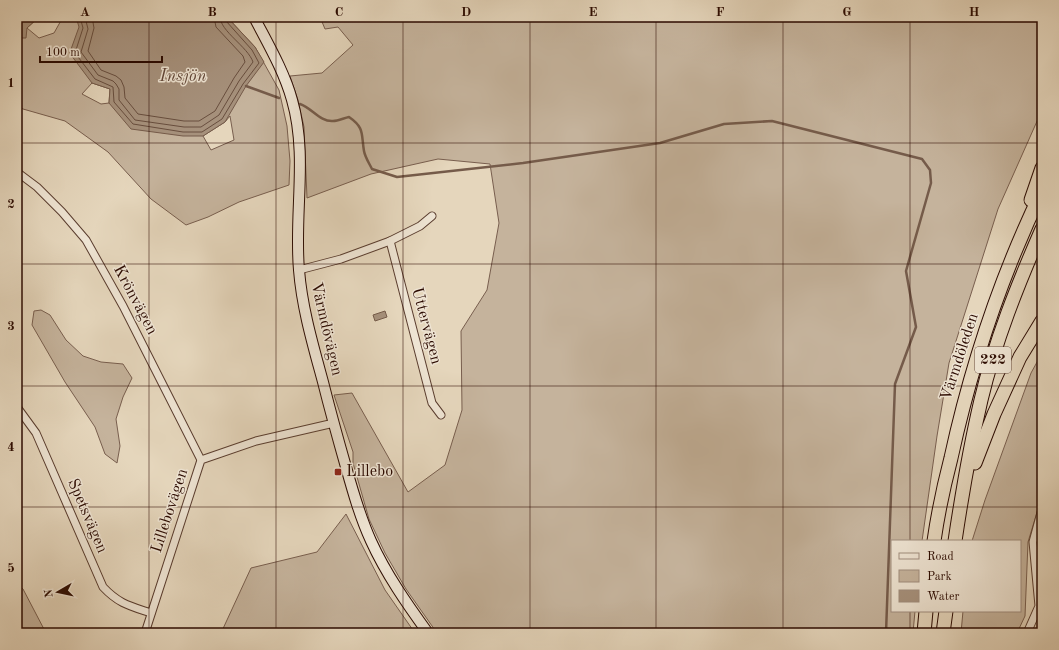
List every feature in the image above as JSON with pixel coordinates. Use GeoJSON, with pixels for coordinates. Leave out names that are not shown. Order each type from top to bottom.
{"type":"FeatureCollection","features":[{"type":"Feature","properties":{"kind":"highway"},"geometry":{"type":"LineString","coordinates":[[1003,283],[1042,168]]}},
{"type":"Feature","properties":{"kind":"highway","name":"Värmdöleden"},"geometry":{"type":"LineString","coordinates":[[934,540],[961,412],[979,350],[1003,283],[1026,225],[1042,191]]}},
{"type":"Feature","properties":{"kind":"highway","name":"Värmdöleden"},"geometry":{"type":"LineString","coordinates":[[954,540],[981,400],[997,344],[1024,270],[1042,228]]}},
{"type":"Feature","properties":{"kind":"highway"},"geometry":{"type":"LineString","coordinates":[[962,497],[997,407],[1020,357],[1042,321]]}},
{"type":"Feature","properties":{"kind":"highway"},"geometry":{"type":"LineString","coordinates":[[924,633],[926,612]]}},
{"type":"Feature","properties":{"kind":"highway"},"geometry":{"type":"LineString","coordinates":[[943,633],[946,612]]}},
{"type":"Feature","properties":{"kind":"main road","name":"Värmdövägen"},"geometry":{"type":"LineString","coordinates":[[254,17],[284,77],[292,101],[298,128],[300,154],[297,248],[307,323],[356,501],[381,561],[403,597],[428,633]]}},
{"type":"Feature","properties":{"kind":"street","name":"Krönvägen"},"geometry":{"type":"LineString","coordinates":[[17,172],[37,187],[62,212],[86,240],[123,306],[201,460]]}},
{"type":"Feature","properties":{"kind":"street"},"geometry":{"type":"LineString","coordinates":[[299,270],[342,259],[390,241],[420,226],[432,216]]}},
{"type":"Feature","properties":{"kind":"street","name":"Uttervägen"},"geometry":{"type":"LineString","coordinates":[[390,241],[432,403],[441,415]]}},
{"type":"Feature","properties":{"kind":"street","name":"Spetsvägen"},"geometry":{"type":"LineString","coordinates":[[17,407],[36,433],[103,588],[112,597],[124,604],[151,613]]}},
{"type":"Feature","properties":{"kind":"street","name":"Lillebovägen"},"geometry":{"type":"LineString","coordinates":[[145,633],[201,460],[256,441],[334,423]]}},
{"type":"Feature","properties":{"kind":"street"},"geometry":{"type":"LineString","coordinates":[[1027,633],[1039,606],[1033,542],[1042,509]]}},
{"type":"Feature","properties":{"kind":"green space"},"geometry":{"type":"Polygon","coordinates":[[[17,17],[39,17],[27,28],[39,38],[54,33],[63,17],[227,17],[255,47],[279,90],[287,126],[290,161],[289,185],[239,202],[208,217],[186,225],[151,199],[108,152],[65,121],[23,109],[17,105],[17,17]],[[92,83],[82,94],[101,104],[109,103],[110,89],[92,83]],[[230,116],[225,122],[203,136],[211,150],[234,140],[230,116]]]}},
{"type":"Feature","properties":{"kind":"green space"},"geometry":{"type":"Polygon","coordinates":[[[320,17],[1042,17],[1042,110],[998,209],[949,363],[922,540],[891,540],[891,612],[915,612],[913,633],[437,633],[406,589],[385,553],[369,519],[353,463],[353,452],[334,395],[352,393],[408,492],[445,465],[462,410],[461,331],[487,290],[499,223],[490,164],[438,159],[371,174],[307,198],[304,127],[298,100],[290,76],[322,73],[353,45],[338,27],[325,29],[320,17]]]}},
{"type":"Feature","properties":{"kind":"green space"},"geometry":{"type":"Polygon","coordinates":[[[41,310],[50,315],[66,340],[83,356],[101,362],[123,364],[132,378],[123,397],[116,419],[120,446],[117,463],[105,454],[95,427],[65,382],[32,325],[34,311],[41,310]]]}},
{"type":"Feature","properties":{"kind":"green space"},"geometry":{"type":"Polygon","coordinates":[[[1042,353],[1042,496],[1028,542],[1025,616],[1017,633],[961,633],[963,612],[1021,612],[1021,540],[972,540],[985,500],[1031,373],[1042,353]]]}},
{"type":"Feature","properties":{"kind":"green space"},"geometry":{"type":"Polygon","coordinates":[[[346,514],[385,590],[415,633],[221,633],[251,568],[317,552],[346,514]]]}},
{"type":"Feature","properties":{"kind":"green space"},"geometry":{"type":"Polygon","coordinates":[[[1042,532],[1042,590],[1039,543],[1042,532]]]}},
{"type":"Feature","properties":{"kind":"green space"},"geometry":{"type":"Polygon","coordinates":[[[17,584],[23,589],[46,633],[17,633],[17,584]]]}},
{"type":"Feature","properties":{"kind":"water"},"geometry":{"type":"Polygon","coordinates":[[[17,17],[39,17],[27,28],[26,38],[17,38],[17,17]]]}},
{"type":"Feature","properties":{"kind":"water","name":"Insjön"},"geometry":{"type":"Polygon","coordinates":[[[76,17],[227,17],[255,47],[264,62],[246,86],[225,122],[203,136],[183,136],[131,129],[109,103],[110,89],[92,83],[71,55],[70,52],[79,27],[76,17]]]}},
{"type":"Feature","properties":{"kind":"water"},"geometry":{"type":"Polygon","coordinates":[[[385,311],[387,317],[375,321],[373,315],[385,311]]]}},
{"type":"Feature","properties":{"kind":"waterway"},"geometry":{"type":"LineString","coordinates":[[246,86],[279,98]]}},
{"type":"Feature","properties":{"kind":"waterway"},"geometry":{"type":"LineString","coordinates":[[300,104],[328,121],[337,121],[349,117],[360,128],[366,158],[372,169],[397,177],[523,163],[660,143],[724,124],[772,121],[922,159],[930,170],[931,183],[906,271],[916,327],[895,384],[886,633]]}},
{"type":"Feature","properties":{"kind":"place","name":"Lillebo"},"geometry":{"type":"Point","coordinates":[338,472]}}]}
